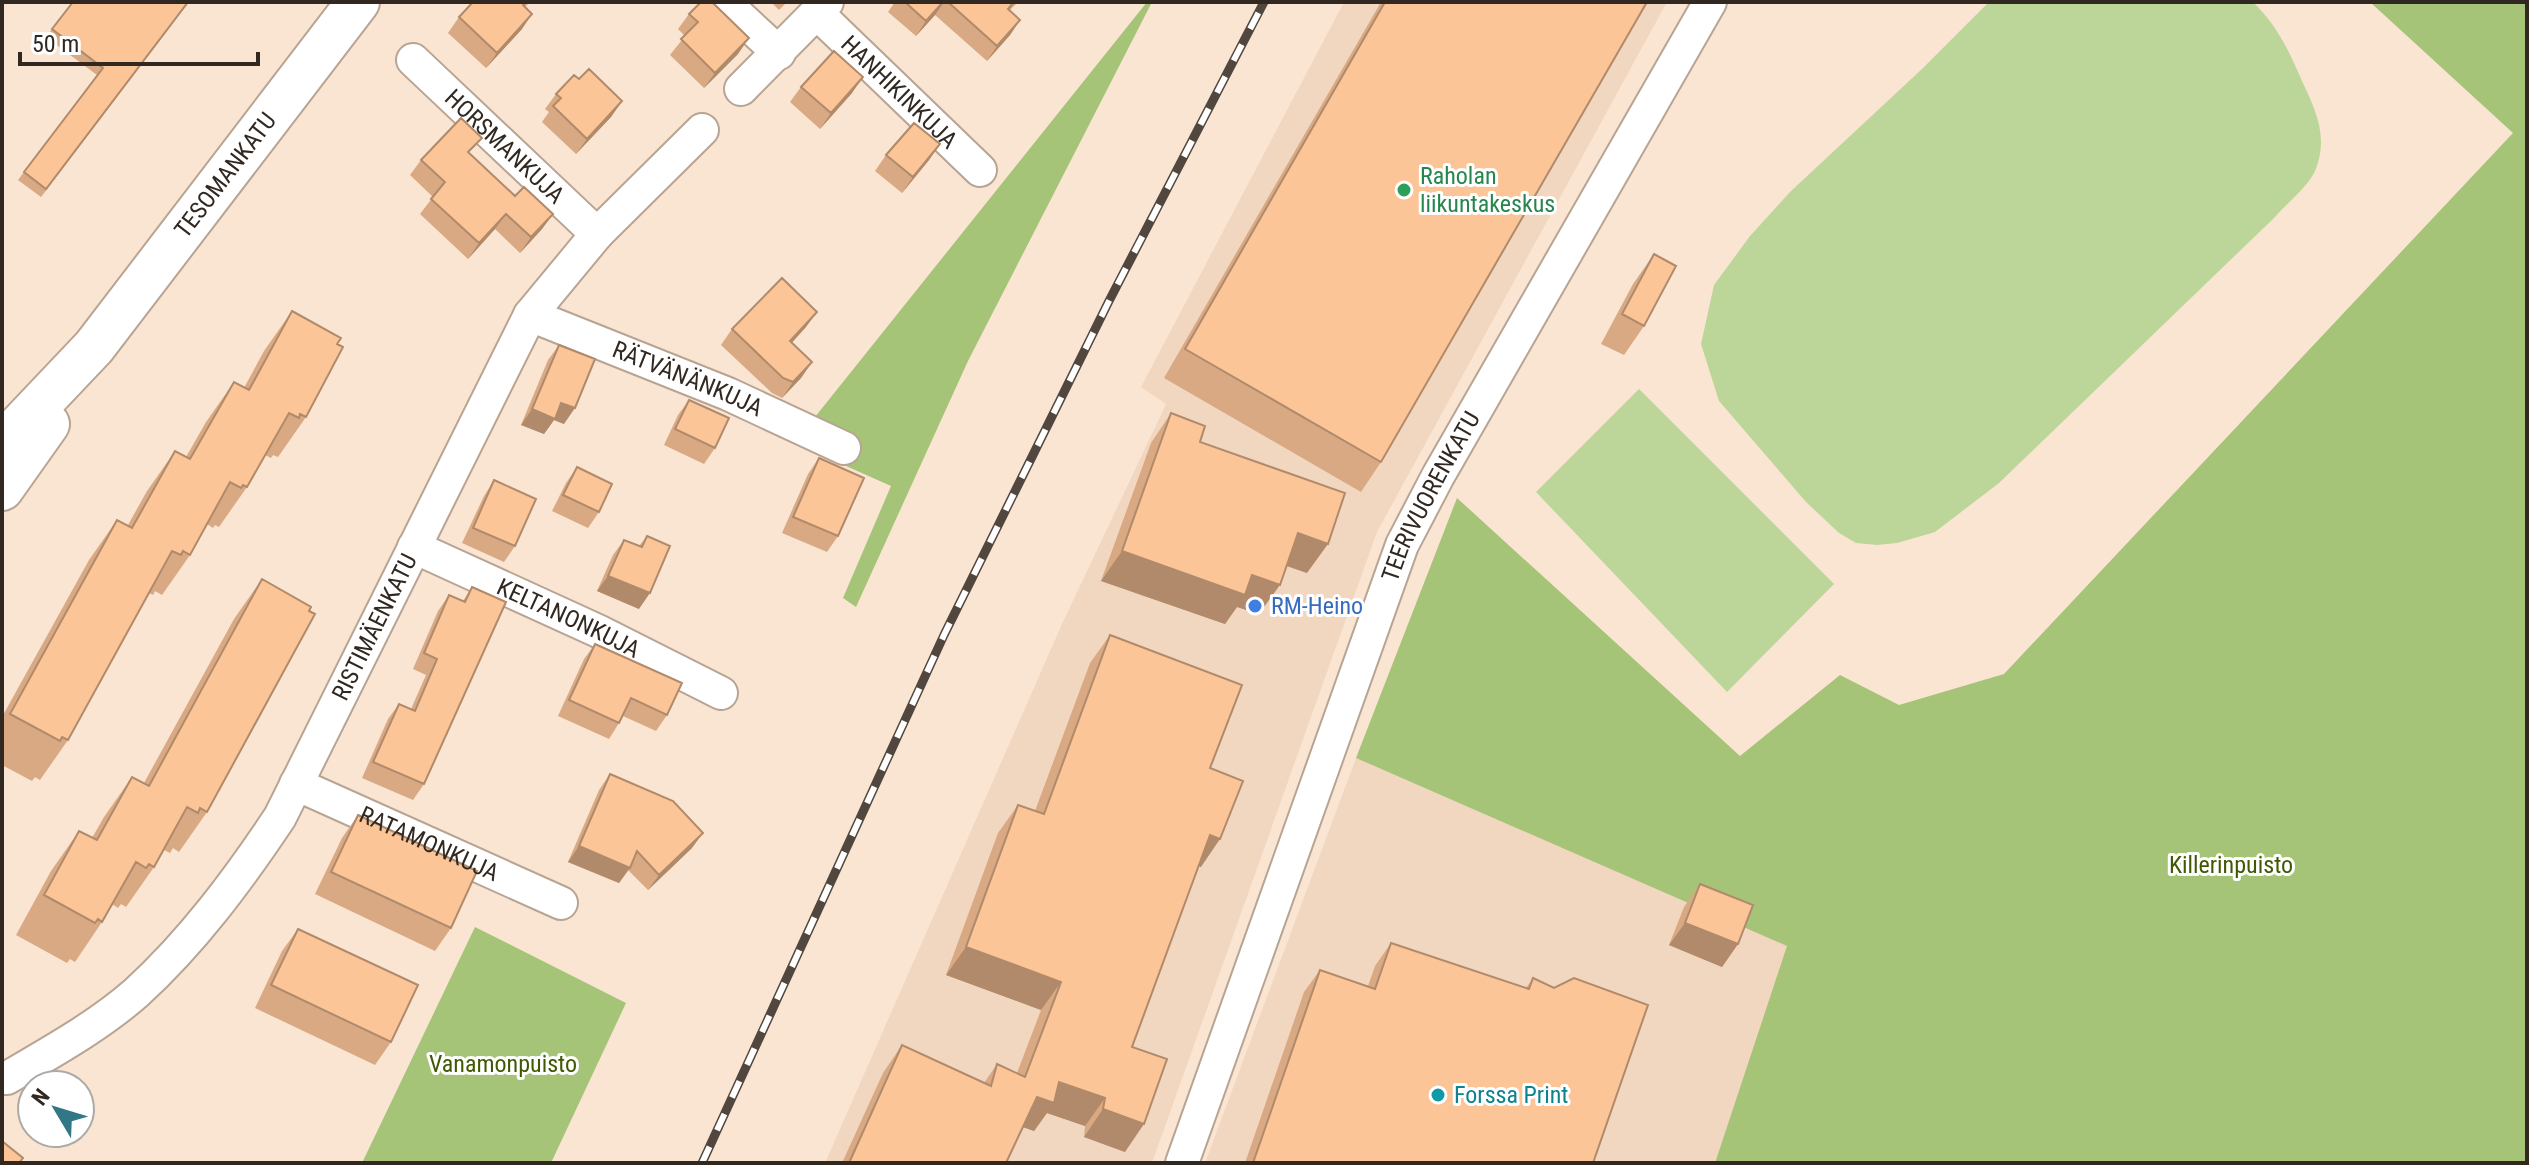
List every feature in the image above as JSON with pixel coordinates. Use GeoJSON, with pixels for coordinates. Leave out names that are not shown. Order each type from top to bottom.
{"type":"FeatureCollection","features":[{"type":"Feature","properties":{"kind":"main road","name":"TESOMANKATU"},"geometry":{"type":"LineString","coordinates":[[2,444],[94,347],[358,2]]}},
{"type":"Feature","properties":{"kind":"main road","name":"TESOMANKATU"},"geometry":{"type":"LineString","coordinates":[[2,489],[45,429],[94,347]]}},
{"type":"Feature","properties":{"kind":"street"},"geometry":{"type":"LineString","coordinates":[[724,2],[779,53]]}},
{"type":"Feature","properties":{"kind":"street","name":"TEERIVUORENKATU"},"geometry":{"type":"LineString","coordinates":[[1182,1163],[1402,545],[1438,476],[1710,2]]}},
{"type":"Feature","properties":{"kind":"street"},"geometry":{"type":"LineString","coordinates":[[741,89],[822,8]]}},
{"type":"Feature","properties":{"kind":"street","name":"HANHIKINKUJA"},"geometry":{"type":"LineString","coordinates":[[822,8],[980,170]]}},
{"type":"Feature","properties":{"kind":"street","name":"HORSMANKUJA"},"geometry":{"type":"LineString","coordinates":[[413,60],[597,234]]}},
{"type":"Feature","properties":{"kind":"street","name":"RISTIMÄENKATU"},"geometry":{"type":"LineString","coordinates":[[2,1078],[75,1039],[135,993],[235,885],[280,817],[530,315],[597,234],[702,130]]}},
{"type":"Feature","properties":{"kind":"street","name":"RÄTVÄNÄNKUJA"},"geometry":{"type":"LineString","coordinates":[[530,315],[728,394],[844,448]]}},
{"type":"Feature","properties":{"kind":"street","name":"KELTANONKUJA"},"geometry":{"type":"LineString","coordinates":[[414,547],[598,631],[721,693]]}},
{"type":"Feature","properties":{"kind":"street","name":"RATAMONKUJA"},"geometry":{"type":"LineString","coordinates":[[296,784],[561,903]]}},
{"type":"Feature","properties":{"kind":"shaded area"},"geometry":{"type":"Polygon","coordinates":[[[1344,2],[1667,2],[1377,532],[1152,1163],[825,1163],[1062,624],[1166,404],[1141,387],[1344,2]]]}},
{"type":"Feature","properties":{"kind":"shaded area"},"geometry":{"type":"Polygon","coordinates":[[[1356,758],[1788,946],[1715,1163],[1205,1163],[1356,758]]]}},
{"type":"Feature","properties":{"kind":"green space"},"geometry":{"type":"Polygon","coordinates":[[[1147,2],[1152,2],[968,361],[856,607],[843,598],[891,486],[846,466],[856,441],[811,422],[1147,2]]]}},
{"type":"Feature","properties":{"kind":"green space"},"geometry":{"type":"Polygon","coordinates":[[[1989,2],[2253,2],[2282,39],[2312,103],[2321,135],[2319,159],[2307,184],[2274,218],[1999,483],[1935,532],[1897,543],[1856,543],[1839,533],[1806,502],[1719,401],[1701,344],[1714,285],[1750,236],[1790,192],[1989,2]]]}},
{"type":"Feature","properties":{"kind":"green space","name":"Killerinpuisto"},"geometry":{"type":"Polygon","coordinates":[[[2370,2],[2527,2],[2527,1163],[1715,1163],[1787,946],[1356,758],[1457,498],[1740,756],[1840,675],[1899,705],[2004,674],[2513,133],[2370,2]]]}},
{"type":"Feature","properties":{"kind":"green space"},"geometry":{"type":"Polygon","coordinates":[[[1639,389],[1834,584],[1727,692],[1536,492],[1639,389]]]}},
{"type":"Feature","properties":{"kind":"green space","name":"Vanamonpuisto"},"geometry":{"type":"Polygon","coordinates":[[[475,927],[626,1003],[551,1163],[362,1163],[475,927]]]}},
{"type":"Feature","properties":{"kind":"building"},"geometry":{"type":"Polygon","coordinates":[[[73,2],[188,2],[46,189],[24,172],[103,68],[52,29],[73,2]]]}},
{"type":"Feature","properties":{"kind":"building"},"geometry":{"type":"Polygon","coordinates":[[[473,2],[526,2],[523,5],[532,14],[497,53],[459,17],[473,2]]]}},
{"type":"Feature","properties":{"kind":"building"},"geometry":{"type":"Polygon","coordinates":[[[701,2],[712,2],[749,38],[715,73],[681,39],[698,22],[689,14],[701,2]]]}},
{"type":"Feature","properties":{"kind":"building"},"geometry":{"type":"Polygon","coordinates":[[[905,2],[943,2],[926,21],[905,2]]]}},
{"type":"Feature","properties":{"kind":"building"},"geometry":{"type":"Polygon","coordinates":[[[948,2],[1014,2],[1008,9],[1020,20],[997,46],[948,2]]]}},
{"type":"Feature","properties":{"kind":"building","name":"Raholan liikuntakeskus"},"geometry":{"type":"Polygon","coordinates":[[[1385,2],[1647,2],[1381,462],[1185,349],[1385,2]]]}},
{"type":"Feature","properties":{"kind":"building"},"geometry":{"type":"Polygon","coordinates":[[[834,51],[863,77],[831,113],[801,87],[834,51]]]}},
{"type":"Feature","properties":{"kind":"building"},"geometry":{"type":"Polygon","coordinates":[[[589,69],[622,101],[587,139],[553,106],[561,98],[556,94],[574,75],[579,79],[589,69]]]}},
{"type":"Feature","properties":{"kind":"building"},"geometry":{"type":"Polygon","coordinates":[[[461,118],[482,138],[468,152],[515,196],[524,187],[553,214],[531,237],[506,214],[479,243],[431,199],[445,182],[421,160],[461,118]]]}},
{"type":"Feature","properties":{"kind":"building"},"geometry":{"type":"Polygon","coordinates":[[[914,123],[940,144],[913,177],[886,155],[914,123]]]}},
{"type":"Feature","properties":{"kind":"building"},"geometry":{"type":"Polygon","coordinates":[[[1654,254],[1676,266],[1644,326],[1622,314],[1654,254]]]}},
{"type":"Feature","properties":{"kind":"building"},"geometry":{"type":"Polygon","coordinates":[[[782,278],[817,312],[790,341],[812,362],[793,382],[783,378],[732,329],[782,278]]]}},
{"type":"Feature","properties":{"kind":"building"},"geometry":{"type":"Polygon","coordinates":[[[292,311],[341,338],[337,344],[343,347],[306,417],[300,414],[299,418],[289,413],[247,487],[243,485],[241,488],[230,482],[190,555],[172,551],[68,740],[62,737],[60,741],[10,714],[117,520],[132,528],[175,451],[190,459],[234,382],[249,390],[292,311]]]}},
{"type":"Feature","properties":{"kind":"building"},"geometry":{"type":"Polygon","coordinates":[[[559,345],[595,359],[575,408],[561,403],[555,419],[532,409],[559,345]]]}},
{"type":"Feature","properties":{"kind":"building"},"geometry":{"type":"Polygon","coordinates":[[[689,400],[729,418],[715,448],[675,429],[689,400]]]}},
{"type":"Feature","properties":{"kind":"building"},"geometry":{"type":"Polygon","coordinates":[[[1171,413],[1205,426],[1200,442],[1345,493],[1328,544],[1298,533],[1280,585],[1252,575],[1245,595],[1122,551],[1171,413]]]}},
{"type":"Feature","properties":{"kind":"building"},"geometry":{"type":"Polygon","coordinates":[[[819,458],[864,478],[838,536],[793,517],[819,458]]]}},
{"type":"Feature","properties":{"kind":"building"},"geometry":{"type":"Polygon","coordinates":[[[577,467],[612,484],[599,512],[563,495],[577,467]]]}},
{"type":"Feature","properties":{"kind":"building"},"geometry":{"type":"Polygon","coordinates":[[[494,480],[536,499],[515,546],[473,528],[494,480]]]}},
{"type":"Feature","properties":{"kind":"building"},"geometry":{"type":"Polygon","coordinates":[[[647,536],[670,546],[650,593],[608,576],[624,540],[642,547],[647,536]]]}},
{"type":"Feature","properties":{"kind":"building"},"geometry":{"type":"Polygon","coordinates":[[[262,579],[311,607],[309,611],[315,614],[207,812],[200,808],[198,813],[187,807],[154,867],[149,864],[146,868],[136,862],[102,922],[98,919],[95,923],[44,895],[79,831],[97,840],[132,777],[149,786],[262,579]]]}},
{"type":"Feature","properties":{"kind":"building"},"geometry":{"type":"Polygon","coordinates":[[[472,587],[506,602],[424,784],[373,762],[399,704],[415,711],[437,659],[424,653],[449,595],[465,602],[472,587]]]}},
{"type":"Feature","properties":{"kind":"building"},"geometry":{"type":"Polygon","coordinates":[[[1110,635],[1242,685],[1210,768],[1243,781],[1220,839],[1210,835],[1132,1047],[1167,1059],[1144,1124],[1103,1109],[1105,1098],[1059,1082],[1054,1103],[1037,1097],[1006,1163],[849,1163],[902,1045],[991,1086],[997,1064],[1025,1077],[1061,982],[966,947],[1018,805],[1044,814],[1110,635]]]}},
{"type":"Feature","properties":{"kind":"building"},"geometry":{"type":"Polygon","coordinates":[[[595,644],[682,683],[667,715],[631,698],[619,723],[569,700],[595,644]]]}},
{"type":"Feature","properties":{"kind":"building"},"geometry":{"type":"Polygon","coordinates":[[[610,774],[673,801],[703,833],[659,875],[637,851],[630,868],[579,846],[610,774]]]}},
{"type":"Feature","properties":{"kind":"building"},"geometry":{"type":"Polygon","coordinates":[[[358,815],[477,871],[451,928],[331,872],[358,815]]]}},
{"type":"Feature","properties":{"kind":"building"},"geometry":{"type":"Polygon","coordinates":[[[1700,884],[1753,905],[1738,944],[1685,923],[1700,884]]]}},
{"type":"Feature","properties":{"kind":"building"},"geometry":{"type":"Polygon","coordinates":[[[298,929],[418,985],[391,1042],[271,985],[298,929]]]}},
{"type":"Feature","properties":{"kind":"building","name":"Forssa Print"},"geometry":{"type":"Polygon","coordinates":[[[1391,943],[1529,989],[1533,978],[1554,988],[1574,978],[1648,1005],[1593,1163],[1253,1163],[1320,970],[1375,989],[1391,943]]]}},
{"type":"Feature","properties":{"kind":"building"},"geometry":{"type":"Polygon","coordinates":[[[2,1141],[23,1158],[19,1163],[2,1163],[2,1141]]]}},
{"type":"Feature","properties":{"kind":"railway"},"geometry":{"type":"LineString","coordinates":[[702,1163],[944,635],[1109,301],[1264,2]]}},
{"type":"Feature","properties":{"kind":"place","name":"Raholan liikuntakeskus"},"geometry":{"type":"Point","coordinates":[1404,190]}},
{"type":"Feature","properties":{"kind":"place","name":"RM-Heino"},"geometry":{"type":"Point","coordinates":[1255,606]}},
{"type":"Feature","properties":{"kind":"place","name":"Forssa Print"},"geometry":{"type":"Point","coordinates":[1438,1095]}}]}
